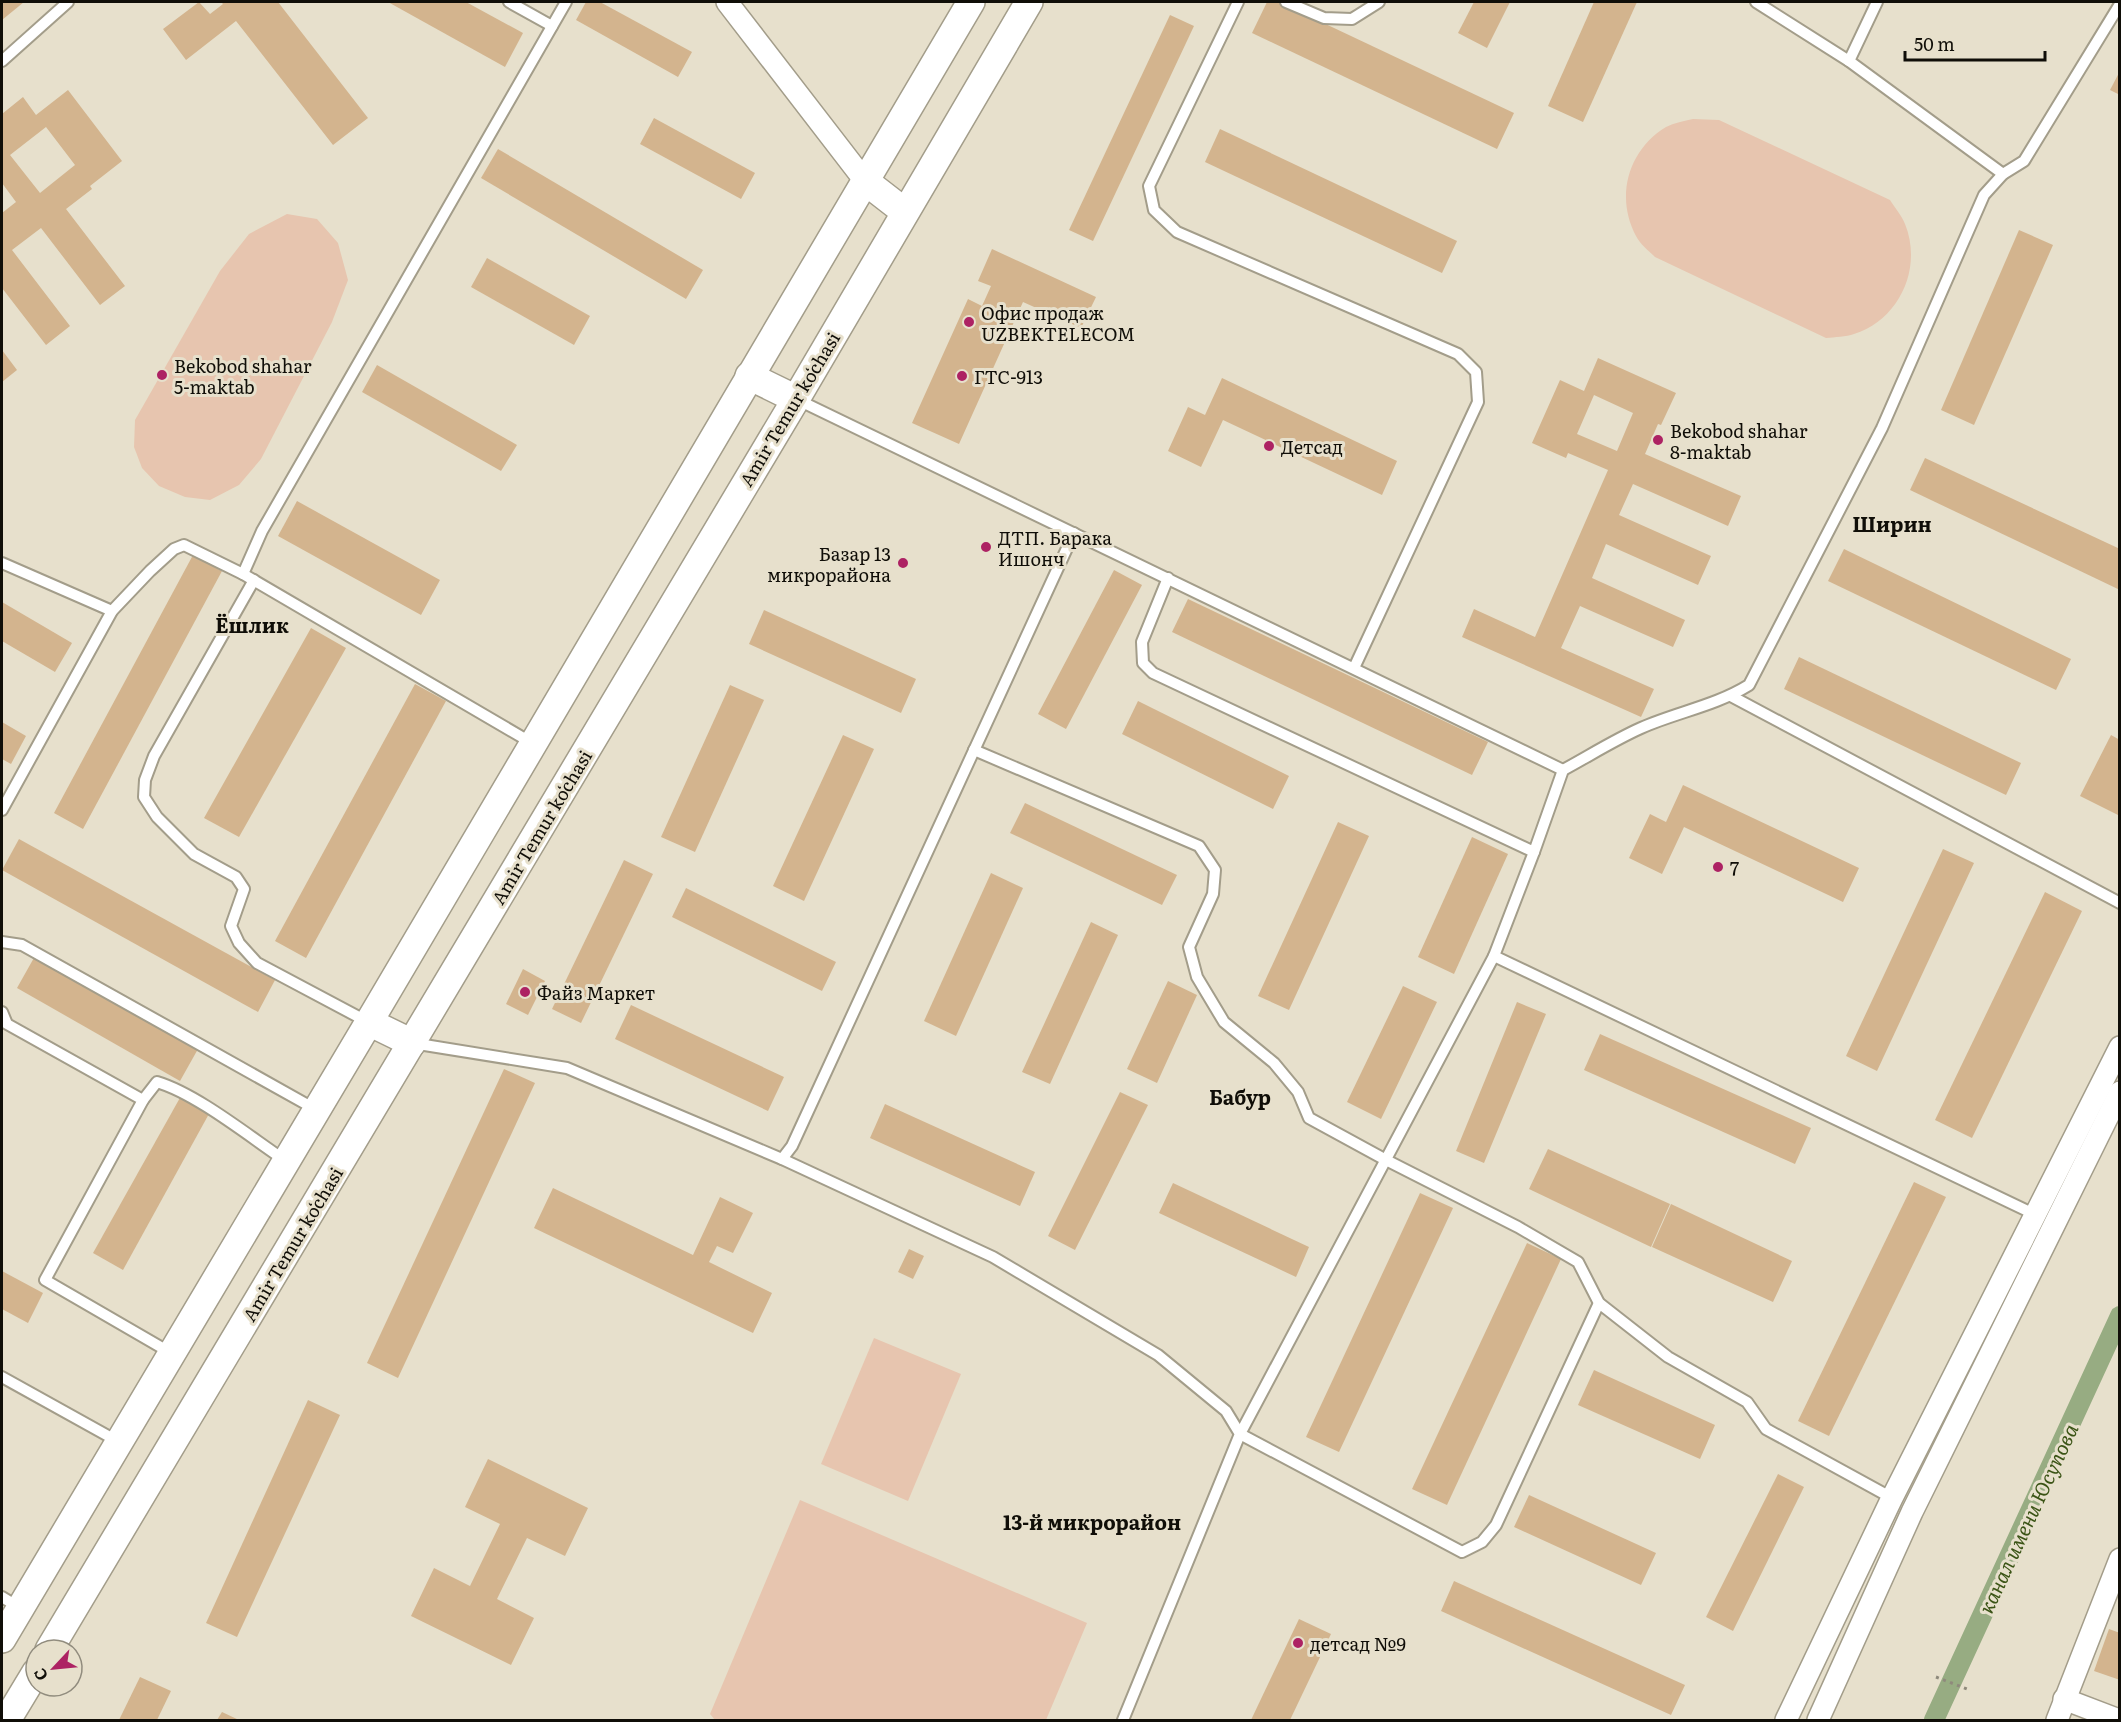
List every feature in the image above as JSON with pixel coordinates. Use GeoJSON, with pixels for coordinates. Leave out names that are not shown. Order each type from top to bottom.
{"type":"FeatureCollection","features":[{"type":"Feature","properties":{"kind":"street"},"geometry":{"type":"LineString","coordinates":[[727,2],[865,181],[905,212]]}},
{"type":"Feature","properties":{"kind":"street"},"geometry":{"type":"LineString","coordinates":[[2,1639],[11,1603],[119,1442],[971,2]]}},
{"type":"Feature","properties":{"kind":"street","name":"Amir Temur koʻchasi"},"geometry":{"type":"LineString","coordinates":[[56,1638],[796,399],[1029,2]]}},
{"type":"Feature","properties":{"kind":"street"},"geometry":{"type":"LineString","coordinates":[[749,376],[796,399]]}},
{"type":"Feature","properties":{"kind":"street"},"geometry":{"type":"LineString","coordinates":[[369,1022],[412,1043]]}},
{"type":"Feature","properties":{"kind":"street"},"geometry":{"type":"LineString","coordinates":[[1786,1720],[1892,1498],[2120,1047]]}},
{"type":"Feature","properties":{"kind":"street"},"geometry":{"type":"LineString","coordinates":[[1818,1720],[1912,1512],[2120,1092]]}},
{"type":"Feature","properties":{"kind":"street"},"geometry":{"type":"LineString","coordinates":[[2056,1720],[2120,1559]]}},
{"type":"Feature","properties":{"kind":"street"},"geometry":{"type":"LineString","coordinates":[[1839,1609],[1863,1621]]}},
{"type":"Feature","properties":{"kind":"street"},"geometry":{"type":"LineString","coordinates":[[7,1720],[24,1692]]}},
{"type":"Feature","properties":{"kind":"street"},"geometry":{"type":"LineString","coordinates":[[2064,1699],[2119,1720]]}},
{"type":"Feature","properties":{"kind":"lane"},"geometry":{"type":"LineString","coordinates":[[2,62],[68,2]]}},
{"type":"Feature","properties":{"kind":"lane"},"geometry":{"type":"LineString","coordinates":[[509,2],[552,26]]}},
{"type":"Feature","properties":{"kind":"lane"},"geometry":{"type":"LineString","coordinates":[[243,574],[262,531],[566,2]]}},
{"type":"Feature","properties":{"kind":"lane"},"geometry":{"type":"LineString","coordinates":[[1238,2],[1149,186],[1154,210],[1177,232],[1458,354],[1476,372],[1478,402],[1354,668]]}},
{"type":"Feature","properties":{"kind":"lane"},"geometry":{"type":"LineString","coordinates":[[1286,2],[1324,18],[1352,19],[1379,2]]}},
{"type":"Feature","properties":{"kind":"lane"},"geometry":{"type":"LineString","coordinates":[[1756,2],[1849,61],[2003,174]]}},
{"type":"Feature","properties":{"kind":"lane"},"geometry":{"type":"LineString","coordinates":[[1849,61],[1877,2]]}},
{"type":"Feature","properties":{"kind":"lane"},"geometry":{"type":"LineString","coordinates":[[1123,1720],[1240,1434],[1494,956],[1563,770],[1641,728],[1731,696],[1749,685],[1882,428],[1984,195],[2003,174],[2025,161],[2120,4]]}},
{"type":"Feature","properties":{"kind":"lane"},"geometry":{"type":"LineString","coordinates":[[796,399],[1563,770]]}},
{"type":"Feature","properties":{"kind":"lane"},"geometry":{"type":"LineString","coordinates":[[782,1159],[792,1146],[1074,533]]}},
{"type":"Feature","properties":{"kind":"lane"},"geometry":{"type":"LineString","coordinates":[[2,810],[112,610],[174,549],[184,545],[254,580],[533,743]]}},
{"type":"Feature","properties":{"kind":"lane"},"geometry":{"type":"LineString","coordinates":[[2,563],[112,610]]}},
{"type":"Feature","properties":{"kind":"lane"},"geometry":{"type":"LineString","coordinates":[[1168,578],[1142,642],[1143,663],[1153,673],[1534,852]]}},
{"type":"Feature","properties":{"kind":"lane"},"geometry":{"type":"LineString","coordinates":[[254,580],[154,756],[145,780],[144,797],[157,817],[194,854],[236,877],[244,889],[231,926],[239,943],[257,963],[369,1022]]}},
{"type":"Feature","properties":{"kind":"lane"},"geometry":{"type":"LineString","coordinates":[[1731,696],[2120,903]]}},
{"type":"Feature","properties":{"kind":"lane"},"geometry":{"type":"LineString","coordinates":[[974,750],[1199,846],[1215,870],[1213,894],[1189,947],[1197,977],[1224,1022],[1274,1063],[1298,1092],[1309,1118],[1518,1227],[1578,1262],[1599,1303],[1668,1357],[1747,1402],[1766,1428],[1892,1498]]}},
{"type":"Feature","properties":{"kind":"lane"},"geometry":{"type":"LineString","coordinates":[[2,942],[22,945],[316,1110]]}},
{"type":"Feature","properties":{"kind":"lane"},"geometry":{"type":"LineString","coordinates":[[1494,956],[2034,1214]]}},
{"type":"Feature","properties":{"kind":"lane"},"geometry":{"type":"LineString","coordinates":[[2,1012],[7,1024],[143,1100]]}},
{"type":"Feature","properties":{"kind":"lane"},"geometry":{"type":"LineString","coordinates":[[412,1043],[567,1068],[782,1159],[993,1257],[1158,1355],[1226,1412],[1240,1434],[1462,1552],[1482,1542],[1496,1525],[1599,1303]]}},
{"type":"Feature","properties":{"kind":"lane"},"geometry":{"type":"LineString","coordinates":[[172,1353],[45,1280],[143,1100],[157,1082],[169,1086],[215,1113],[286,1162]]}},
{"type":"Feature","properties":{"kind":"lane"},"geometry":{"type":"LineString","coordinates":[[2,1377],[119,1442]]}},
{"type":"Feature","properties":{"kind":"path"},"geometry":{"type":"LineString","coordinates":[[1935,1677],[1967,1689]]}},
{"type":"Feature","properties":{"kind":"shaded area"},"geometry":{"type":"Polygon","coordinates":[[[1693,119],[1719,120],[1890,200],[1905,224],[1910,241],[1911,258],[1909,274],[1895,305],[1870,327],[1854,334],[1826,338],[1655,257],[1640,242],[1630,221],[1626,206],[1629,176],[1642,148],[1653,137],[1666,127],[1693,119]]]}},
{"type":"Feature","properties":{"kind":"shaded area"},"geometry":{"type":"Polygon","coordinates":[[[287,214],[317,219],[338,243],[348,280],[332,322],[261,459],[239,485],[210,500],[185,497],[159,486],[142,468],[134,447],[135,420],[220,271],[249,234],[287,214]]]}},
{"type":"Feature","properties":{"kind":"shaded area"},"geometry":{"type":"Polygon","coordinates":[[[874,1338],[961,1374],[908,1501],[821,1464],[874,1338]]]}},
{"type":"Feature","properties":{"kind":"shaded area"},"geometry":{"type":"Polygon","coordinates":[[[800,1500],[1087,1623],[1046,1720],[715,1720],[710,1714],[800,1500]]]}},
{"type":"Feature","properties":{"kind":"building"},"geometry":{"type":"Polygon","coordinates":[[[2,2],[24,2],[2,20],[2,2]]]}},
{"type":"Feature","properties":{"kind":"building"},"geometry":{"type":"Polygon","coordinates":[[[199,2],[210,14],[223,4],[221,2],[278,2],[368,118],[333,145],[236,21],[186,60],[163,29],[199,2]]]}},
{"type":"Feature","properties":{"kind":"building"},"geometry":{"type":"Polygon","coordinates":[[[388,2],[466,2],[523,33],[505,67],[388,2]]]}},
{"type":"Feature","properties":{"kind":"building"},"geometry":{"type":"Polygon","coordinates":[[[586,2],[600,2],[692,52],[678,77],[576,20],[586,2]]]}},
{"type":"Feature","properties":{"kind":"building"},"geometry":{"type":"Polygon","coordinates":[[[1267,2],[1279,2],[1514,113],[1497,149],[1252,33],[1267,2]]]}},
{"type":"Feature","properties":{"kind":"building"},"geometry":{"type":"Polygon","coordinates":[[[1474,2],[1510,2],[1487,48],[1458,33],[1474,2]]]}},
{"type":"Feature","properties":{"kind":"building"},"geometry":{"type":"Polygon","coordinates":[[[1594,2],[1637,2],[1583,122],[1548,106],[1594,2]]]}},
{"type":"Feature","properties":{"kind":"building"},"geometry":{"type":"Polygon","coordinates":[[[1170,15],[1194,26],[1093,241],[1069,230],[1170,15]]]}},
{"type":"Feature","properties":{"kind":"building"},"geometry":{"type":"Polygon","coordinates":[[[2120,71],[2120,95],[2110,90],[2120,71]]]}},
{"type":"Feature","properties":{"kind":"building"},"geometry":{"type":"Polygon","coordinates":[[[68,90],[122,161],[90,186],[92,189],[66,209],[125,286],[100,305],[41,228],[12,250],[70,326],[46,345],[2,288],[2,213],[16,202],[2,183],[2,114],[23,97],[36,115],[68,90]],[[46,127],[10,155],[40,193],[75,165],[46,127]]]}},
{"type":"Feature","properties":{"kind":"building"},"geometry":{"type":"Polygon","coordinates":[[[654,118],[755,173],[741,199],[640,144],[654,118]]]}},
{"type":"Feature","properties":{"kind":"building"},"geometry":{"type":"Polygon","coordinates":[[[1220,129],[1457,241],[1442,273],[1205,162],[1220,129]]]}},
{"type":"Feature","properties":{"kind":"building"},"geometry":{"type":"Polygon","coordinates":[[[498,149],[703,270],[686,299],[481,178],[498,149]]]}},
{"type":"Feature","properties":{"kind":"building"},"geometry":{"type":"Polygon","coordinates":[[[2019,230],[2053,245],[1974,425],[1941,410],[2019,230]]]}},
{"type":"Feature","properties":{"kind":"building","name":"ГТС-913"},"geometry":{"type":"Polygon","coordinates":[[[992,249],[1096,297],[1081,328],[1023,302],[959,444],[912,423],[968,299],[982,306],[991,286],[978,281],[992,249]]]}},
{"type":"Feature","properties":{"kind":"building"},"geometry":{"type":"Polygon","coordinates":[[[487,258],[590,316],[574,345],[471,287],[487,258]]]}},
{"type":"Feature","properties":{"kind":"building"},"geometry":{"type":"Polygon","coordinates":[[[2,350],[17,370],[2,382],[2,350]]]}},
{"type":"Feature","properties":{"kind":"building"},"geometry":{"type":"Polygon","coordinates":[[[1598,358],[1676,393],[1661,425],[1658,424],[1645,454],[1741,496],[1728,526],[1633,484],[1619,515],[1711,556],[1698,585],[1606,544],[1592,578],[1685,620],[1673,647],[1580,606],[1561,648],[1654,689],[1641,717],[1462,637],[1474,609],[1535,637],[1608,470],[1568,453],[1566,458],[1532,443],[1560,380],[1584,391],[1598,358]],[[1594,395],[1577,434],[1617,451],[1633,413],[1594,395]]]}},
{"type":"Feature","properties":{"kind":"building"},"geometry":{"type":"Polygon","coordinates":[[[377,365],[517,445],[501,471],[362,392],[377,365]]]}},
{"type":"Feature","properties":{"kind":"building"},"geometry":{"type":"Polygon","coordinates":[[[1222,378],[1397,461],[1382,495],[1223,420],[1201,467],[1168,451],[1188,407],[1205,415],[1222,378]]]}},
{"type":"Feature","properties":{"kind":"building"},"geometry":{"type":"Polygon","coordinates":[[[1925,458],[2120,549],[2120,590],[1910,490],[1925,458]]]}},
{"type":"Feature","properties":{"kind":"building"},"geometry":{"type":"Polygon","coordinates":[[[297,501],[440,580],[421,615],[278,536],[297,501]]]}},
{"type":"Feature","properties":{"kind":"building"},"geometry":{"type":"Polygon","coordinates":[[[1844,549],[2071,659],[2056,690],[1828,581],[1844,549]]]}},
{"type":"Feature","properties":{"kind":"building"},"geometry":{"type":"Polygon","coordinates":[[[193,555],[222,571],[83,829],[54,813],[193,555]]]}},
{"type":"Feature","properties":{"kind":"building"},"geometry":{"type":"Polygon","coordinates":[[[1114,570],[1142,585],[1066,729],[1038,714],[1114,570]]]}},
{"type":"Feature","properties":{"kind":"building"},"geometry":{"type":"Polygon","coordinates":[[[1188,599],[1488,742],[1472,775],[1172,632],[1188,599]]]}},
{"type":"Feature","properties":{"kind":"building"},"geometry":{"type":"Polygon","coordinates":[[[2,602],[72,643],[55,672],[2,641],[2,602]]]}},
{"type":"Feature","properties":{"kind":"building"},"geometry":{"type":"Polygon","coordinates":[[[764,610],[916,679],[901,713],[749,644],[764,610]]]}},
{"type":"Feature","properties":{"kind":"building"},"geometry":{"type":"Polygon","coordinates":[[[311,628],[346,648],[239,837],[204,818],[311,628]]]}},
{"type":"Feature","properties":{"kind":"building"},"geometry":{"type":"Polygon","coordinates":[[[1799,657],[2021,763],[2006,795],[1784,689],[1799,657]]]}},
{"type":"Feature","properties":{"kind":"building"},"geometry":{"type":"Polygon","coordinates":[[[415,684],[446,701],[306,958],[275,941],[415,684]]]}},
{"type":"Feature","properties":{"kind":"building"},"geometry":{"type":"Polygon","coordinates":[[[730,685],[764,700],[695,852],[661,837],[730,685]]]}},
{"type":"Feature","properties":{"kind":"building"},"geometry":{"type":"Polygon","coordinates":[[[1138,701],[1289,776],[1273,809],[1122,734],[1138,701]]]}},
{"type":"Feature","properties":{"kind":"building"},"geometry":{"type":"Polygon","coordinates":[[[2,722],[26,736],[11,764],[2,759],[2,722]]]}},
{"type":"Feature","properties":{"kind":"building"},"geometry":{"type":"Polygon","coordinates":[[[843,735],[874,749],[804,901],[773,886],[843,735]]]}},
{"type":"Feature","properties":{"kind":"building"},"geometry":{"type":"Polygon","coordinates":[[[2111,735],[2120,740],[2120,816],[2080,796],[2111,735]]]}},
{"type":"Feature","properties":{"kind":"building"},"geometry":{"type":"Polygon","coordinates":[[[1683,785],[1859,868],[1843,902],[1684,827],[1662,874],[1629,858],[1650,814],[1666,822],[1683,785]]]}},
{"type":"Feature","properties":{"kind":"building"},"geometry":{"type":"Polygon","coordinates":[[[1025,803],[1177,875],[1162,905],[1010,833],[1025,803]]]}},
{"type":"Feature","properties":{"kind":"building"},"geometry":{"type":"Polygon","coordinates":[[[1338,822],[1369,836],[1289,1010],[1258,996],[1338,822]]]}},
{"type":"Feature","properties":{"kind":"building"},"geometry":{"type":"Polygon","coordinates":[[[1472,837],[1508,854],[1454,974],[1418,957],[1472,837]]]}},
{"type":"Feature","properties":{"kind":"building"},"geometry":{"type":"Polygon","coordinates":[[[19,839],[275,980],[258,1012],[2,870],[19,839]]]}},
{"type":"Feature","properties":{"kind":"building"},"geometry":{"type":"Polygon","coordinates":[[[1943,849],[1974,863],[1877,1071],[1846,1056],[1943,849]]]}},
{"type":"Feature","properties":{"kind":"building"},"geometry":{"type":"Polygon","coordinates":[[[624,860],[653,874],[581,1023],[552,1009],[624,860]]]}},
{"type":"Feature","properties":{"kind":"building"},"geometry":{"type":"Polygon","coordinates":[[[991,873],[1023,888],[956,1036],[924,1021],[991,873]]]}},
{"type":"Feature","properties":{"kind":"building"},"geometry":{"type":"Polygon","coordinates":[[[686,888],[836,962],[822,991],[672,917],[686,888]]]}},
{"type":"Feature","properties":{"kind":"building"},"geometry":{"type":"Polygon","coordinates":[[[2045,892],[2082,911],[1972,1138],[1935,1120],[2045,892]]]}},
{"type":"Feature","properties":{"kind":"building"},"geometry":{"type":"Polygon","coordinates":[[[1091,922],[1118,935],[1050,1084],[1022,1072],[1091,922]]]}},
{"type":"Feature","properties":{"kind":"building"},"geometry":{"type":"Polygon","coordinates":[[[35,956],[198,1049],[180,1081],[17,988],[35,956]]]}},
{"type":"Feature","properties":{"kind":"building","name":"Файз Маркет"},"geometry":{"type":"Polygon","coordinates":[[[523,969],[545,981],[528,1015],[506,1004],[523,969]]]}},
{"type":"Feature","properties":{"kind":"building"},"geometry":{"type":"Polygon","coordinates":[[[1168,981],[1197,995],[1157,1083],[1127,1069],[1168,981]]]}},
{"type":"Feature","properties":{"kind":"building"},"geometry":{"type":"Polygon","coordinates":[[[1403,986],[1437,1002],[1381,1119],[1347,1102],[1403,986]]]}},
{"type":"Feature","properties":{"kind":"building"},"geometry":{"type":"Polygon","coordinates":[[[1517,1002],[1546,1014],[1484,1163],[1456,1151],[1517,1002]]]}},
{"type":"Feature","properties":{"kind":"building"},"geometry":{"type":"Polygon","coordinates":[[[631,1005],[784,1077],[768,1111],[615,1039],[631,1005]]]}},
{"type":"Feature","properties":{"kind":"building"},"geometry":{"type":"Polygon","coordinates":[[[1600,1034],[1811,1128],[1795,1164],[1584,1070],[1600,1034]]]}},
{"type":"Feature","properties":{"kind":"building"},"geometry":{"type":"Polygon","coordinates":[[[504,1069],[535,1083],[398,1378],[367,1363],[504,1069]]]}},
{"type":"Feature","properties":{"kind":"building"},"geometry":{"type":"Polygon","coordinates":[[[1120,1092],[1148,1105],[1075,1250],[1048,1236],[1120,1092]]]}},
{"type":"Feature","properties":{"kind":"building"},"geometry":{"type":"Polygon","coordinates":[[[181,1096],[210,1112],[123,1270],[93,1253],[181,1096]]]}},
{"type":"Feature","properties":{"kind":"building"},"geometry":{"type":"Polygon","coordinates":[[[885,1104],[1035,1172],[1020,1206],[870,1138],[885,1104]]]}},
{"type":"Feature","properties":{"kind":"building"},"geometry":{"type":"Polygon","coordinates":[[[1548,1149],[1670,1204],[1651,1247],[1529,1189],[1548,1149]]]}},
{"type":"Feature","properties":{"kind":"building"},"geometry":{"type":"Polygon","coordinates":[[[1914,1182],[1946,1197],[1829,1436],[1798,1421],[1914,1182]]]}},
{"type":"Feature","properties":{"kind":"building"},"geometry":{"type":"Polygon","coordinates":[[[1173,1183],[1309,1247],[1296,1277],[1159,1213],[1173,1183]]]}},
{"type":"Feature","properties":{"kind":"building"},"geometry":{"type":"Polygon","coordinates":[[[553,1188],[693,1255],[720,1197],[753,1213],[733,1253],[717,1246],[709,1262],[772,1293],[753,1333],[534,1228],[553,1188]]]}},
{"type":"Feature","properties":{"kind":"building"},"geometry":{"type":"Polygon","coordinates":[[[1420,1193],[1453,1208],[1339,1452],[1306,1437],[1420,1193]]]}},
{"type":"Feature","properties":{"kind":"building"},"geometry":{"type":"Polygon","coordinates":[[[1671,1204],[1792,1261],[1773,1302],[1652,1247],[1671,1204]]]}},
{"type":"Feature","properties":{"kind":"building"},"geometry":{"type":"Polygon","coordinates":[[[1527,1243],[1561,1259],[1447,1505],[1412,1489],[1527,1243]]]}},
{"type":"Feature","properties":{"kind":"building"},"geometry":{"type":"Polygon","coordinates":[[[909,1249],[924,1256],[913,1279],[898,1272],[909,1249]]]}},
{"type":"Feature","properties":{"kind":"building"},"geometry":{"type":"Polygon","coordinates":[[[2,1271],[43,1293],[28,1323],[2,1309],[2,1271]]]}},
{"type":"Feature","properties":{"kind":"building"},"geometry":{"type":"Polygon","coordinates":[[[1594,1370],[1715,1425],[1700,1459],[1578,1405],[1594,1370]]]}},
{"type":"Feature","properties":{"kind":"building"},"geometry":{"type":"Polygon","coordinates":[[[308,1400],[340,1415],[237,1637],[206,1623],[308,1400]]]}},
{"type":"Feature","properties":{"kind":"building"},"geometry":{"type":"Polygon","coordinates":[[[488,1459],[588,1508],[565,1556],[527,1538],[497,1599],[534,1618],[511,1665],[411,1616],[434,1568],[470,1586],[500,1524],[465,1507],[488,1459]]]}},
{"type":"Feature","properties":{"kind":"building"},"geometry":{"type":"Polygon","coordinates":[[[1778,1474],[1804,1487],[1733,1631],[1706,1617],[1778,1474]]]}},
{"type":"Feature","properties":{"kind":"building"},"geometry":{"type":"Polygon","coordinates":[[[1529,1495],[1656,1553],[1641,1585],[1514,1527],[1529,1495]]]}},
{"type":"Feature","properties":{"kind":"building"},"geometry":{"type":"Polygon","coordinates":[[[1454,1581],[1685,1685],[1671,1715],[1441,1611],[1454,1581]]]}},
{"type":"Feature","properties":{"kind":"building"},"geometry":{"type":"Polygon","coordinates":[[[1299,1619],[1331,1634],[1290,1720],[1251,1720],[1299,1619]]]}},
{"type":"Feature","properties":{"kind":"building"},"geometry":{"type":"Polygon","coordinates":[[[2109,1629],[2120,1633],[2120,1680],[2094,1671],[2109,1629]]]}},
{"type":"Feature","properties":{"kind":"building"},"geometry":{"type":"Polygon","coordinates":[[[140,1677],[171,1691],[157,1720],[119,1720],[140,1677]]]}},
{"type":"Feature","properties":{"kind":"building"},"geometry":{"type":"Polygon","coordinates":[[[222,1712],[239,1720],[217,1720],[222,1712]]]}},
{"type":"Feature","properties":{"kind":"waterway","name":"канал имени Юсупова"},"geometry":{"type":"LineString","coordinates":[[1934,1720],[2120,1316]]}},
{"type":"Feature","properties":{"kind":"place","name":"Офис продаж UZBEKTELECOM"},"geometry":{"type":"Point","coordinates":[969,322]}},
{"type":"Feature","properties":{"kind":"place","name":"Bekobod shahar 5-maktab"},"geometry":{"type":"Point","coordinates":[162,375]}},
{"type":"Feature","properties":{"kind":"place","name":"ГТС-913"},"geometry":{"type":"Point","coordinates":[962,376]}},
{"type":"Feature","properties":{"kind":"place","name":"Bekobod shahar 8-maktab"},"geometry":{"type":"Point","coordinates":[1658,440]}},
{"type":"Feature","properties":{"kind":"place","name":"Детсад"},"geometry":{"type":"Point","coordinates":[1269,446]}},
{"type":"Feature","properties":{"kind":"place","name":"ДТП. Барака Ишонч"},"geometry":{"type":"Point","coordinates":[986,547]}},
{"type":"Feature","properties":{"kind":"place","name":"Базар 13 микрорайона"},"geometry":{"type":"Point","coordinates":[903,563]}},
{"type":"Feature","properties":{"kind":"place","name":"7"},"geometry":{"type":"Point","coordinates":[1718,867]}},
{"type":"Feature","properties":{"kind":"place","name":"Файз Маркет"},"geometry":{"type":"Point","coordinates":[525,992]}},
{"type":"Feature","properties":{"kind":"place","name":"детсад №9"},"geometry":{"type":"Point","coordinates":[1298,1643]}},
{"type":"Feature","properties":{"kind":"district","name":"Ширин"},"geometry":{"type":"Point","coordinates":[1892,523]}},
{"type":"Feature","properties":{"kind":"district","name":"Ёшлик"},"geometry":{"type":"Point","coordinates":[252,624]}},
{"type":"Feature","properties":{"kind":"district","name":"Бабур"},"geometry":{"type":"Point","coordinates":[1240,1096]}},
{"type":"Feature","properties":{"kind":"district","name":"13-й микрорайон"},"geometry":{"type":"Point","coordinates":[1092,1521]}}]}
